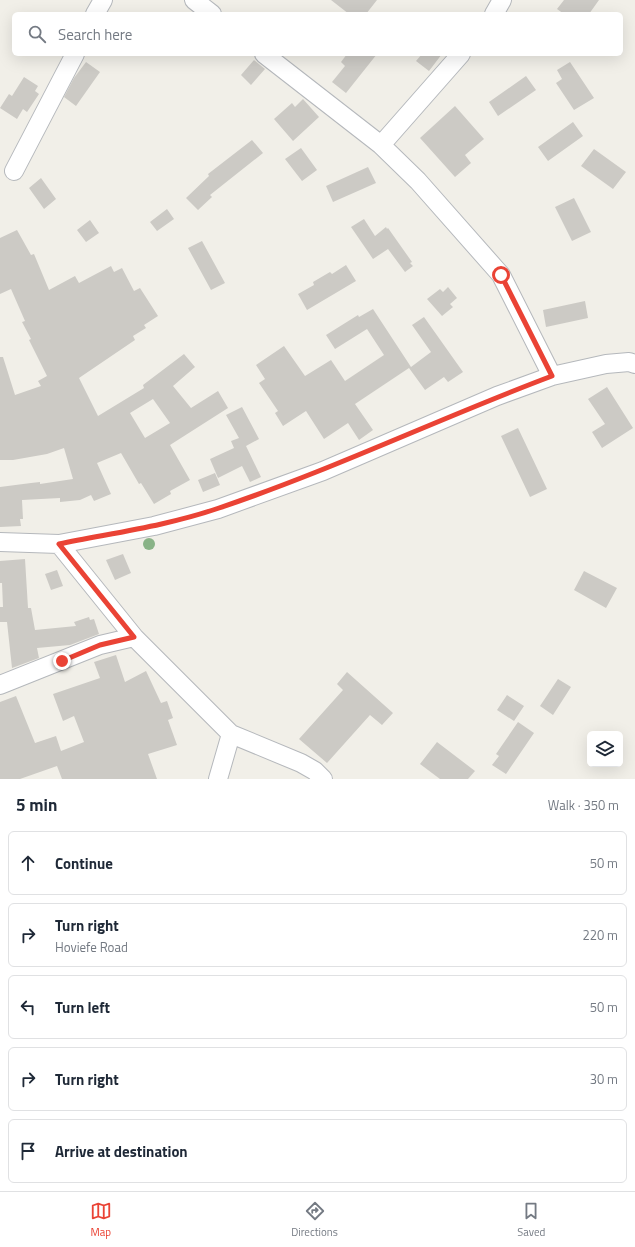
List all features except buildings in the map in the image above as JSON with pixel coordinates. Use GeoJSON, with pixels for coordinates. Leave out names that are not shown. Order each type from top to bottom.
{"type":"FeatureCollection","features":[{"type":"Feature","properties":{"kind":"street"},"geometry":{"type":"LineString","coordinates":[[96,12],[104,0]]}},
{"type":"Feature","properties":{"kind":"street"},"geometry":{"type":"LineString","coordinates":[[194,0],[209,12]]}},
{"type":"Feature","properties":{"kind":"street"},"geometry":{"type":"LineString","coordinates":[[495,12],[502,0]]}},
{"type":"Feature","properties":{"kind":"street"},"geometry":{"type":"LineString","coordinates":[[14,171],[73,56]]}},
{"type":"Feature","properties":{"kind":"street"},"geometry":{"type":"LineString","coordinates":[[267,56],[381,144],[418,181],[501,275],[552,376]]}},
{"type":"Feature","properties":{"kind":"street"},"geometry":{"type":"LineString","coordinates":[[381,144],[459,56]]}},
{"type":"Feature","properties":{"kind":"street"},"geometry":{"type":"LineString","coordinates":[[0,542],[59,544],[154,526],[218,509],[323,470],[497,396],[552,376],[606,364],[629,362],[635,364]]}},
{"type":"Feature","properties":{"kind":"street"},"geometry":{"type":"LineString","coordinates":[[59,544],[134,637],[231,734],[301,764],[314,771],[323,779]]}},
{"type":"Feature","properties":{"kind":"street"},"geometry":{"type":"LineString","coordinates":[[0,685],[100,645],[134,637]]}},
{"type":"Feature","properties":{"kind":"street"},"geometry":{"type":"LineString","coordinates":[[218,779],[231,734]]}},
{"type":"Feature","properties":{"kind":"route"},"geometry":{"type":"LineString","coordinates":[[62,661],[100,645],[134,637],[59,544],[154,526],[218,509],[323,470],[497,396],[552,376],[501,275]]}}]}
